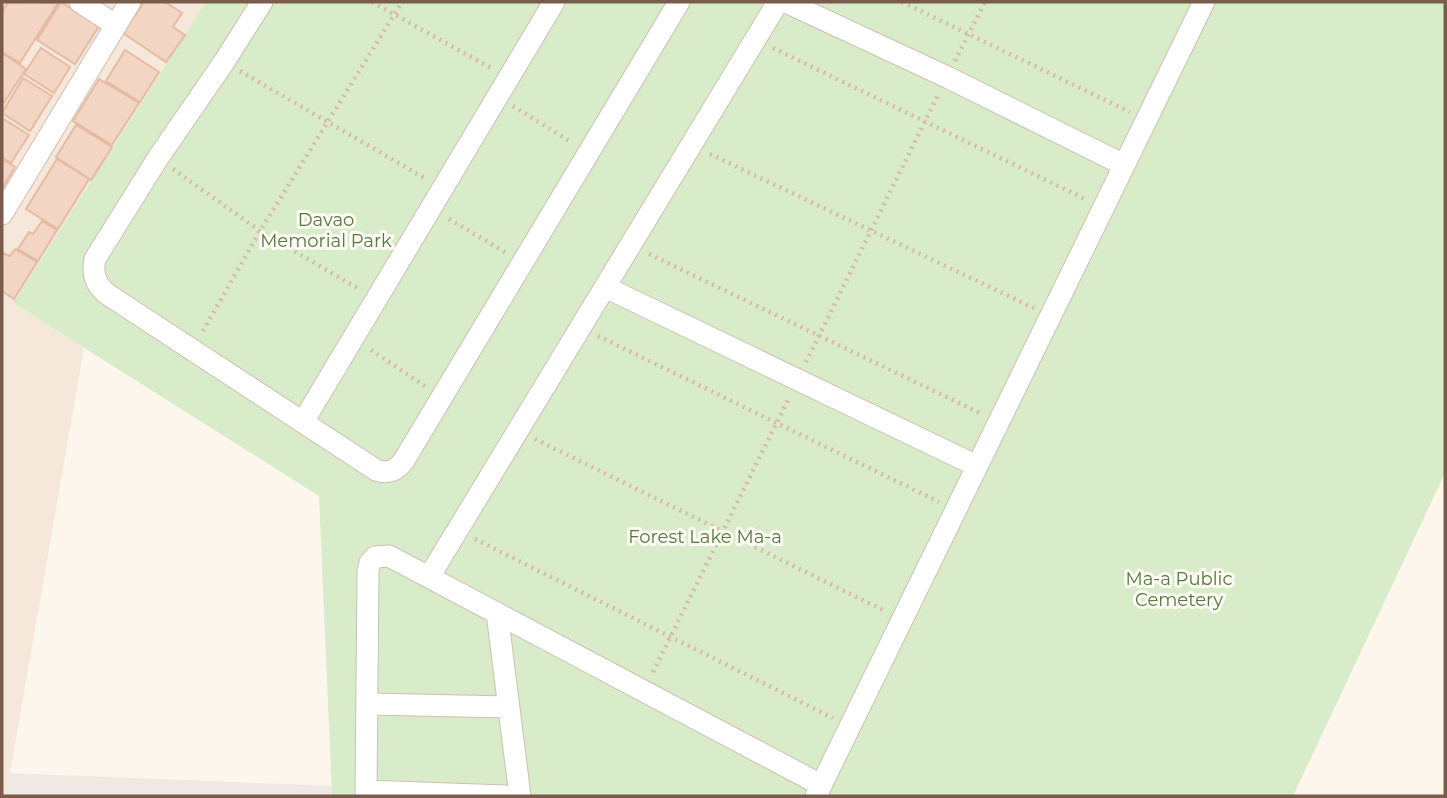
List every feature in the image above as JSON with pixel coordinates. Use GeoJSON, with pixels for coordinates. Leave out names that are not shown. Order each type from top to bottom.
{"type":"FeatureCollection","features":[{"type":"Feature","properties":{"kind":"street"},"geometry":{"type":"LineString","coordinates":[[80,2],[114,24]]}},
{"type":"Feature","properties":{"kind":"street"},"geometry":{"type":"LineString","coordinates":[[2,214],[114,24],[130,2]]}},
{"type":"Feature","properties":{"kind":"street"},"geometry":{"type":"LineString","coordinates":[[262,2],[95,258],[94,278],[107,294],[192,350],[376,470],[391,472],[404,462],[444,398],[589,154],[671,4]]}},
{"type":"Feature","properties":{"kind":"street"},"geometry":{"type":"LineString","coordinates":[[303,422],[554,2]]}},
{"type":"Feature","properties":{"kind":"street"},"geometry":{"type":"LineString","coordinates":[[429,577],[778,2]]}},
{"type":"Feature","properties":{"kind":"street"},"geometry":{"type":"LineString","coordinates":[[786,2],[947,77],[1124,165]]}},
{"type":"Feature","properties":{"kind":"street"},"geometry":{"type":"LineString","coordinates":[[505,796],[366,794],[368,570],[375,557],[388,556],[429,577],[643,691],[818,791],[1204,2]]}},
{"type":"Feature","properties":{"kind":"street"},"geometry":{"type":"LineString","coordinates":[[605,287],[977,466]]}},
{"type":"Feature","properties":{"kind":"street"},"geometry":{"type":"LineString","coordinates":[[497,613],[520,796]]}},
{"type":"Feature","properties":{"kind":"street"},"geometry":{"type":"LineString","coordinates":[[367,704],[509,707]]}},
{"type":"Feature","properties":{"kind":"path"},"geometry":{"type":"LineString","coordinates":[[372,2],[395,14],[503,87],[589,154]]}},
{"type":"Feature","properties":{"kind":"path"},"geometry":{"type":"LineString","coordinates":[[192,350],[260,231],[402,2]]}},
{"type":"Feature","properties":{"kind":"path"},"geometry":{"type":"LineString","coordinates":[[902,2],[1147,120]]}},
{"type":"Feature","properties":{"kind":"path"},"geometry":{"type":"LineString","coordinates":[[643,691],[985,2]]}},
{"type":"Feature","properties":{"kind":"path"},"geometry":{"type":"LineString","coordinates":[[755,39],[1103,208]]}},
{"type":"Feature","properties":{"kind":"path"},"geometry":{"type":"LineString","coordinates":[[224,62],[442,188]]}},
{"type":"Feature","properties":{"kind":"path"},"geometry":{"type":"LineString","coordinates":[[691,145],[1051,316]]}},
{"type":"Feature","properties":{"kind":"path"},"geometry":{"type":"LineString","coordinates":[[158,158],[260,231],[376,299]]}},
{"type":"Feature","properties":{"kind":"path"},"geometry":{"type":"LineString","coordinates":[[430,208],[523,263]]}},
{"type":"Feature","properties":{"kind":"path"},"geometry":{"type":"LineString","coordinates":[[630,245],[999,422]]}},
{"type":"Feature","properties":{"kind":"path"},"geometry":{"type":"LineString","coordinates":[[581,327],[956,510]]}},
{"type":"Feature","properties":{"kind":"path"},"geometry":{"type":"LineString","coordinates":[[352,338],[444,398]]}},
{"type":"Feature","properties":{"kind":"path"},"geometry":{"type":"LineString","coordinates":[[518,431],[902,620]]}},
{"type":"Feature","properties":{"kind":"path"},"geometry":{"type":"LineString","coordinates":[[457,531],[850,726]]}},
{"type":"Feature","properties":{"kind":"shaded area"},"geometry":{"type":"Polygon","coordinates":[[[2,2],[206,2],[13,303],[84,348],[6,796],[2,796],[2,2]]]}},
{"type":"Feature","properties":{"kind":"shaded area"},"geometry":{"type":"Polygon","coordinates":[[[9,773],[332,786],[332,796],[6,796],[9,773]]]}},
{"type":"Feature","properties":{"kind":"green space"},"geometry":{"type":"Polygon","coordinates":[[[206,2],[1445,2],[1445,473],[1293,796],[332,796],[319,496],[13,303],[206,2]]]}},
{"type":"Feature","properties":{"kind":"building"},"geometry":{"type":"Polygon","coordinates":[[[8,2],[58,3],[20,63],[2,52],[2,12],[8,2]]]}},
{"type":"Feature","properties":{"kind":"building"},"geometry":{"type":"Polygon","coordinates":[[[61,2],[99,26],[75,64],[37,40],[61,2]]]}},
{"type":"Feature","properties":{"kind":"building"},"geometry":{"type":"Polygon","coordinates":[[[144,2],[165,2],[182,13],[173,27],[185,35],[166,62],[123,33],[144,2]]]}},
{"type":"Feature","properties":{"kind":"building"},"geometry":{"type":"Polygon","coordinates":[[[41,48],[70,67],[54,93],[24,74],[41,48]]]}},
{"type":"Feature","properties":{"kind":"building"},"geometry":{"type":"Polygon","coordinates":[[[125,50],[159,72],[140,102],[106,81],[125,50]]]}},
{"type":"Feature","properties":{"kind":"building"},"geometry":{"type":"Polygon","coordinates":[[[2,53],[26,69],[3,104],[2,103],[2,53]]]}},
{"type":"Feature","properties":{"kind":"building"},"geometry":{"type":"Polygon","coordinates":[[[23,78],[52,96],[30,131],[2,113],[23,78]]]}},
{"type":"Feature","properties":{"kind":"building"},"geometry":{"type":"Polygon","coordinates":[[[99,79],[139,103],[112,145],[73,121],[99,79]]]}},
{"type":"Feature","properties":{"kind":"building"},"geometry":{"type":"Polygon","coordinates":[[[2,118],[29,135],[11,163],[2,157],[2,118]]]}},
{"type":"Feature","properties":{"kind":"building"},"geometry":{"type":"Polygon","coordinates":[[[76,125],[112,147],[91,180],[56,157],[76,125]]]}},
{"type":"Feature","properties":{"kind":"building"},"geometry":{"type":"Polygon","coordinates":[[[2,159],[15,167],[2,189],[2,159]]]}},
{"type":"Feature","properties":{"kind":"building"},"geometry":{"type":"Polygon","coordinates":[[[57,159],[89,179],[58,229],[26,209],[57,159]]]}},
{"type":"Feature","properties":{"kind":"building"},"geometry":{"type":"Polygon","coordinates":[[[42,221],[57,230],[38,261],[18,249],[29,232],[33,234],[42,221]]]}},
{"type":"Feature","properties":{"kind":"building"},"geometry":{"type":"Polygon","coordinates":[[[15,249],[37,262],[14,299],[2,291],[2,253],[10,256],[15,249]]]}},
{"type":"Feature","properties":{"kind":"park label","name":"Davao Memorial Park"},"geometry":{"type":"Point","coordinates":[326,230]}},
{"type":"Feature","properties":{"kind":"park label","name":"Forest Lake Ma-a"},"geometry":{"type":"Point","coordinates":[705,537]}},
{"type":"Feature","properties":{"kind":"park label","name":"Ma-a Public Cemetery"},"geometry":{"type":"Point","coordinates":[1179,589]}}]}
